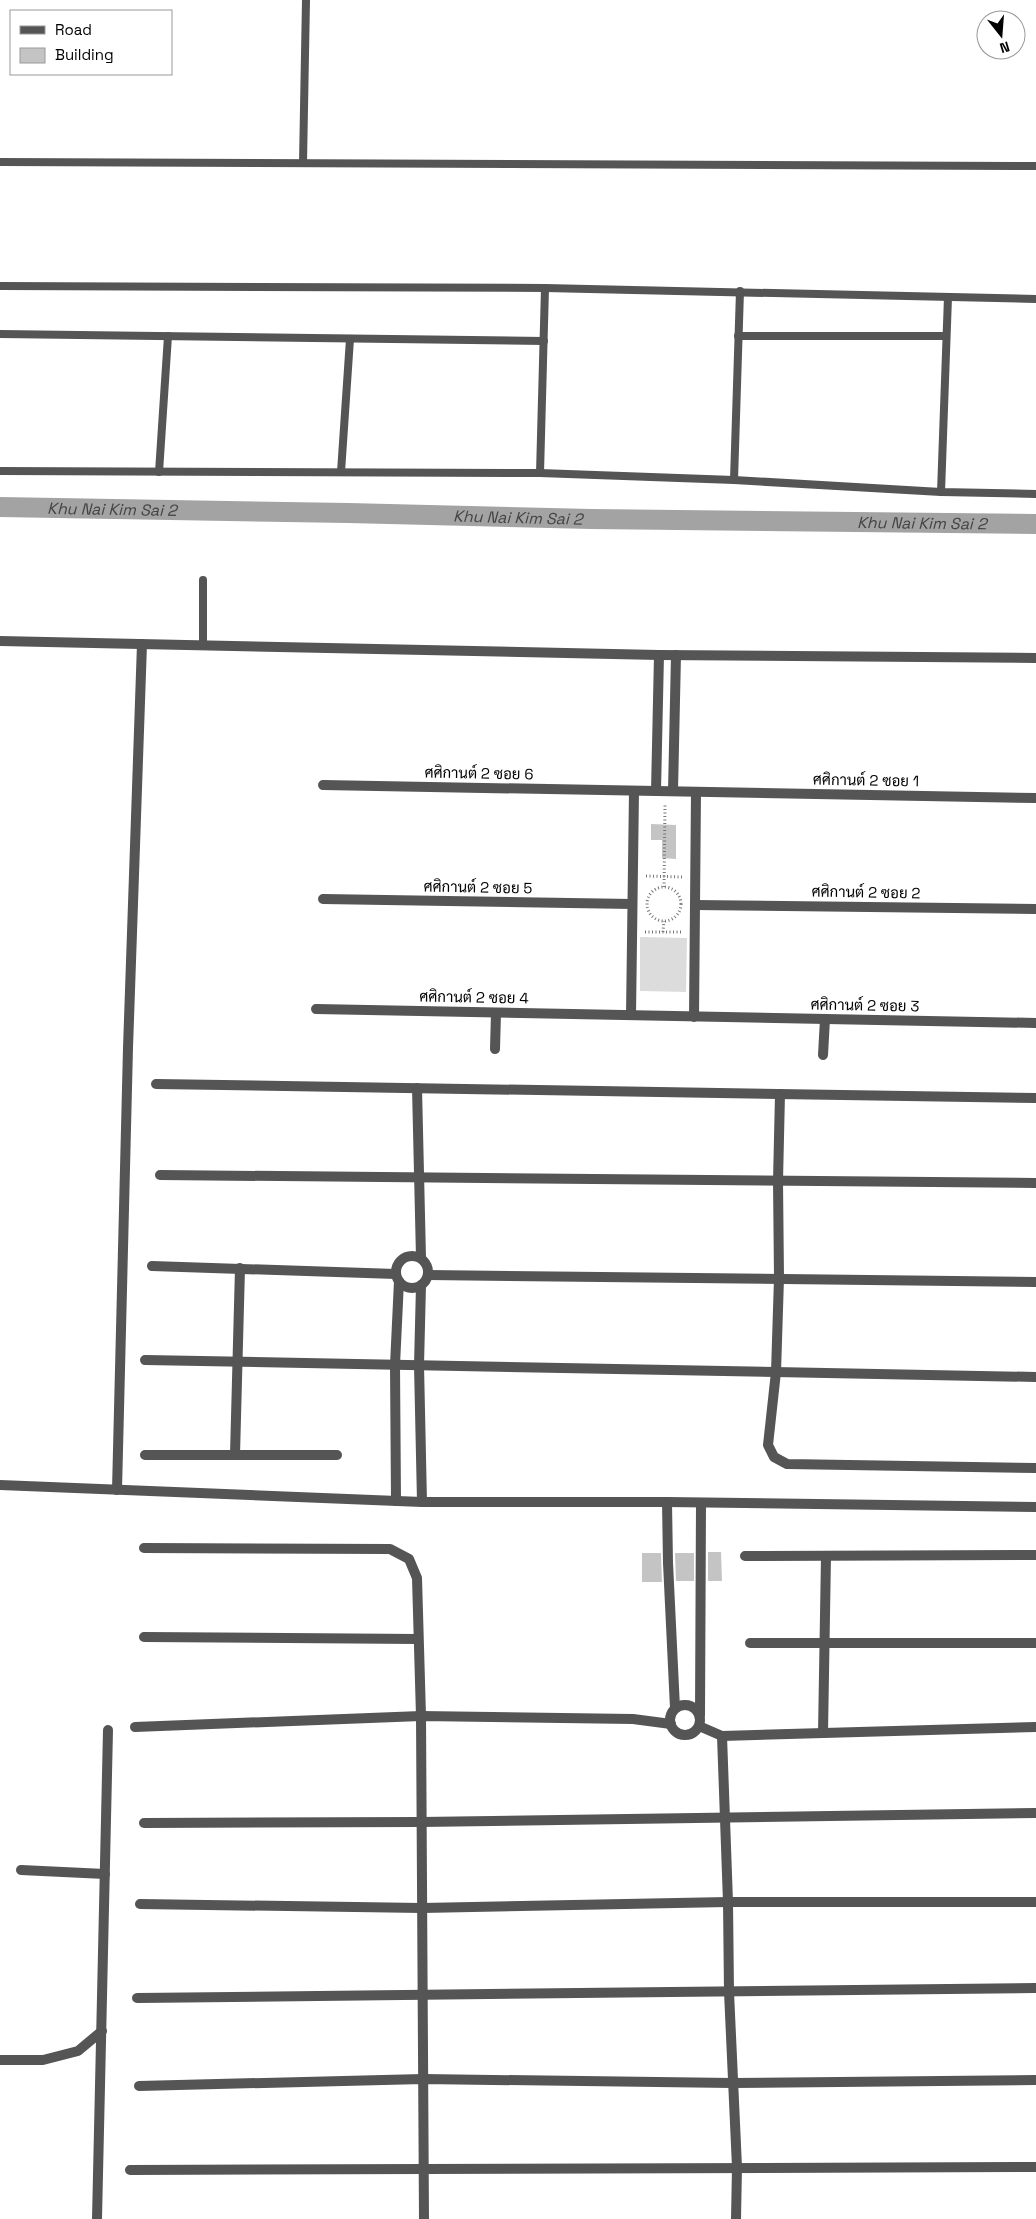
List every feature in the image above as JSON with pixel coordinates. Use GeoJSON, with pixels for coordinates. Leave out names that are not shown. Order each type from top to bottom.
{"type":"FeatureCollection","features":[{"type":"Feature","properties":{"kind":"street"},"geometry":{"type":"LineString","coordinates":[[0,641],[659,655],[1036,658]]}},
{"type":"Feature","properties":{"kind":"street"},"geometry":{"type":"LineString","coordinates":[[117,1490],[142,644]]}},
{"type":"Feature","properties":{"kind":"street"},"geometry":{"type":"LineString","coordinates":[[659,655],[665,791]]}},
{"type":"Feature","properties":{"kind":"street"},"geometry":{"type":"LineString","coordinates":[[665,791],[676,655]]}},
{"type":"Feature","properties":{"kind":"street","name":"ศศิกานต์ 2 ซอย 6"},"geometry":{"type":"LineString","coordinates":[[323,785],[665,791]]}},
{"type":"Feature","properties":{"kind":"street"},"geometry":{"type":"LineString","coordinates":[[631,1015],[634,791]]}},
{"type":"Feature","properties":{"kind":"street","name":"ศศิกานต์ 2 ซอย 1"},"geometry":{"type":"LineString","coordinates":[[665,791],[1036,798]]}},
{"type":"Feature","properties":{"kind":"street"},"geometry":{"type":"LineString","coordinates":[[694,1017],[696,792]]}},
{"type":"Feature","properties":{"kind":"street","name":"ศศิกานต์ 2 ซอย 5"},"geometry":{"type":"LineString","coordinates":[[323,899],[632,904]]}},
{"type":"Feature","properties":{"kind":"street","name":"ศศิกานต์ 2 ซอย 2"},"geometry":{"type":"LineString","coordinates":[[695,904],[1036,909]]}},
{"type":"Feature","properties":{"kind":"street","name":"ศศิกานต์ 2 ซอย 4"},"geometry":{"type":"LineString","coordinates":[[316,1009],[694,1017]]}},
{"type":"Feature","properties":{"kind":"street"},"geometry":{"type":"LineString","coordinates":[[494,1049],[496,1013]]}},
{"type":"Feature","properties":{"kind":"street","name":"ศศิกานต์ 2 ซอย 3"},"geometry":{"type":"LineString","coordinates":[[694,1017],[1036,1023]]}},
{"type":"Feature","properties":{"kind":"street"},"geometry":{"type":"LineString","coordinates":[[823,1055],[825,1019]]}},
{"type":"Feature","properties":{"kind":"street"},"geometry":{"type":"LineString","coordinates":[[156,1084],[1036,1098]]}},
{"type":"Feature","properties":{"kind":"street"},"geometry":{"type":"LineString","coordinates":[[417,1088],[421,1258],[428,1268],[428,1275],[422,1285],[419,1365],[422,1502]]}},
{"type":"Feature","properties":{"kind":"street"},"geometry":{"type":"LineString","coordinates":[[780,1094],[778,1181],[779,1278],[776,1372],[768,1445],[774,1457],[787,1464],[1036,1468]]}},
{"type":"Feature","properties":{"kind":"street"},"geometry":{"type":"LineString","coordinates":[[160,1175],[1036,1183]]}},
{"type":"Feature","properties":{"kind":"street"},"geometry":{"type":"LineString","coordinates":[[396,1501],[394,1364],[397,1277],[399,1263],[403,1258],[409,1256],[421,1258]]}},
{"type":"Feature","properties":{"kind":"street"},"geometry":{"type":"LineString","coordinates":[[152,1266],[240,1268],[397,1277],[409,1288],[422,1285]]}},
{"type":"Feature","properties":{"kind":"street"},"geometry":{"type":"LineString","coordinates":[[235,1455],[239,1363],[240,1268]]}},
{"type":"Feature","properties":{"kind":"street"},"geometry":{"type":"LineString","coordinates":[[428,1275],[1036,1282]]}},
{"type":"Feature","properties":{"kind":"street"},"geometry":{"type":"LineString","coordinates":[[145,1360],[1036,1376]]}},
{"type":"Feature","properties":{"kind":"street"},"geometry":{"type":"LineString","coordinates":[[145,1454],[337,1455]]}},
{"type":"Feature","properties":{"kind":"street"},"geometry":{"type":"LineString","coordinates":[[0,1485],[422,1502],[667,1502],[1036,1507]]}},
{"type":"Feature","properties":{"kind":"street"},"geometry":{"type":"LineString","coordinates":[[667,1502],[675,1708],[670,1718],[674,1730],[684,1735],[696,1731],[699,1726],[700,1715],[701,1503]]}},
{"type":"Feature","properties":{"kind":"street"},"geometry":{"type":"LineString","coordinates":[[144,1548],[390,1550],[410,1559],[417,1578],[420,1716],[424,2219]]}},
{"type":"Feature","properties":{"kind":"street"},"geometry":{"type":"LineString","coordinates":[[746,1556],[1036,1555]]}},
{"type":"Feature","properties":{"kind":"street"},"geometry":{"type":"LineString","coordinates":[[823,1733],[826,1556]]}},
{"type":"Feature","properties":{"kind":"street"},"geometry":{"type":"LineString","coordinates":[[144,1638],[418,1639]]}},
{"type":"Feature","properties":{"kind":"street"},"geometry":{"type":"LineString","coordinates":[[750,1643],[1036,1642]]}},
{"type":"Feature","properties":{"kind":"street"},"geometry":{"type":"LineString","coordinates":[[675,1708],[687,1704],[692,1706],[700,1715]]}},
{"type":"Feature","properties":{"kind":"street"},"geometry":{"type":"LineString","coordinates":[[135,1727],[420,1716],[633,1719],[671,1724]]}},
{"type":"Feature","properties":{"kind":"street"},"geometry":{"type":"LineString","coordinates":[[699,1726],[722,1736],[1036,1727]]}},
{"type":"Feature","properties":{"kind":"street"},"geometry":{"type":"LineString","coordinates":[[97,2219],[108,1730]]}},
{"type":"Feature","properties":{"kind":"street"},"geometry":{"type":"LineString","coordinates":[[722,1736],[732,2083],[737,2167],[736,2219]]}},
{"type":"Feature","properties":{"kind":"street"},"geometry":{"type":"LineString","coordinates":[[144,1823],[421,1822],[1036,1813]]}},
{"type":"Feature","properties":{"kind":"street"},"geometry":{"type":"LineString","coordinates":[[21,1870],[105,1874]]}},
{"type":"Feature","properties":{"kind":"street"},"geometry":{"type":"LineString","coordinates":[[140,1904],[422,1908],[728,1902],[1036,1902]]}},
{"type":"Feature","properties":{"kind":"street"},"geometry":{"type":"LineString","coordinates":[[137,1998],[1036,1988]]}},
{"type":"Feature","properties":{"kind":"street"},"geometry":{"type":"LineString","coordinates":[[0,2060],[43,2060],[78,2051],[102,2031]]}},
{"type":"Feature","properties":{"kind":"street"},"geometry":{"type":"LineString","coordinates":[[139,2086],[423,2080],[732,2083],[1036,2080]]}},
{"type":"Feature","properties":{"kind":"street"},"geometry":{"type":"LineString","coordinates":[[130,2170],[1036,2167]]}},
{"type":"Feature","properties":{"kind":"lane"},"geometry":{"type":"LineString","coordinates":[[303,163],[306,0]]}},
{"type":"Feature","properties":{"kind":"lane"},"geometry":{"type":"LineString","coordinates":[[0,162],[1036,166]]}},
{"type":"Feature","properties":{"kind":"lane"},"geometry":{"type":"LineString","coordinates":[[0,286],[545,288],[1036,299]]}},
{"type":"Feature","properties":{"kind":"lane"},"geometry":{"type":"LineString","coordinates":[[540,473],[545,288]]}},
{"type":"Feature","properties":{"kind":"lane"},"geometry":{"type":"LineString","coordinates":[[734,480],[740,291]]}},
{"type":"Feature","properties":{"kind":"lane"},"geometry":{"type":"LineString","coordinates":[[941,492],[948,297]]}},
{"type":"Feature","properties":{"kind":"lane"},"geometry":{"type":"LineString","coordinates":[[0,334],[544,341]]}},
{"type":"Feature","properties":{"kind":"lane"},"geometry":{"type":"LineString","coordinates":[[159,472],[168,336]]}},
{"type":"Feature","properties":{"kind":"lane"},"geometry":{"type":"LineString","coordinates":[[738,336],[946,336]]}},
{"type":"Feature","properties":{"kind":"lane"},"geometry":{"type":"LineString","coordinates":[[341,472],[350,339]]}},
{"type":"Feature","properties":{"kind":"lane"},"geometry":{"type":"LineString","coordinates":[[0,471],[540,473],[734,480],[941,492],[1036,494]]}},
{"type":"Feature","properties":{"kind":"lane"},"geometry":{"type":"LineString","coordinates":[[204,580],[204,645]]}},
{"type":"Feature","properties":{"kind":"path"},"geometry":{"type":"LineString","coordinates":[[664,887],[665,791]]}},
{"type":"Feature","properties":{"kind":"path"},"geometry":{"type":"LineString","coordinates":[[633,876],[695,877]]}},
{"type":"Feature","properties":{"kind":"path"},"geometry":{"type":"LineString","coordinates":[[664,887],[677,893],[681,904],[678,914],[664,921],[654,917],[647,904],[651,893],[656,889],[664,887]]}},
{"type":"Feature","properties":{"kind":"path"},"geometry":{"type":"LineString","coordinates":[[663,932],[664,921]]}},
{"type":"Feature","properties":{"kind":"path"},"geometry":{"type":"LineString","coordinates":[[632,932],[694,933]]}},
{"type":"Feature","properties":{"kind":"shaded area"},"geometry":{"type":"Polygon","coordinates":[[[640,937],[687,938],[686,992],[640,991],[640,937]]]}},
{"type":"Feature","properties":{"kind":"building"},"geometry":{"type":"Polygon","coordinates":[[[651,824],[676,825],[676,859],[662,858],[662,840],[651,840],[651,824]]]}},
{"type":"Feature","properties":{"kind":"building"},"geometry":{"type":"Polygon","coordinates":[[[708,1552],[721,1552],[722,1581],[708,1581],[708,1552]]]}},
{"type":"Feature","properties":{"kind":"building"},"geometry":{"type":"Polygon","coordinates":[[[642,1553],[661,1553],[662,1582],[642,1582],[642,1553]]]}},
{"type":"Feature","properties":{"kind":"building"},"geometry":{"type":"Polygon","coordinates":[[[675,1553],[694,1553],[694,1581],[676,1581],[675,1553]]]}},
{"type":"Feature","properties":{"kind":"waterway","name":"Khu Nai Kim Sai 2"},"geometry":{"type":"LineString","coordinates":[[0,507],[591,519],[1036,524]]}}]}
